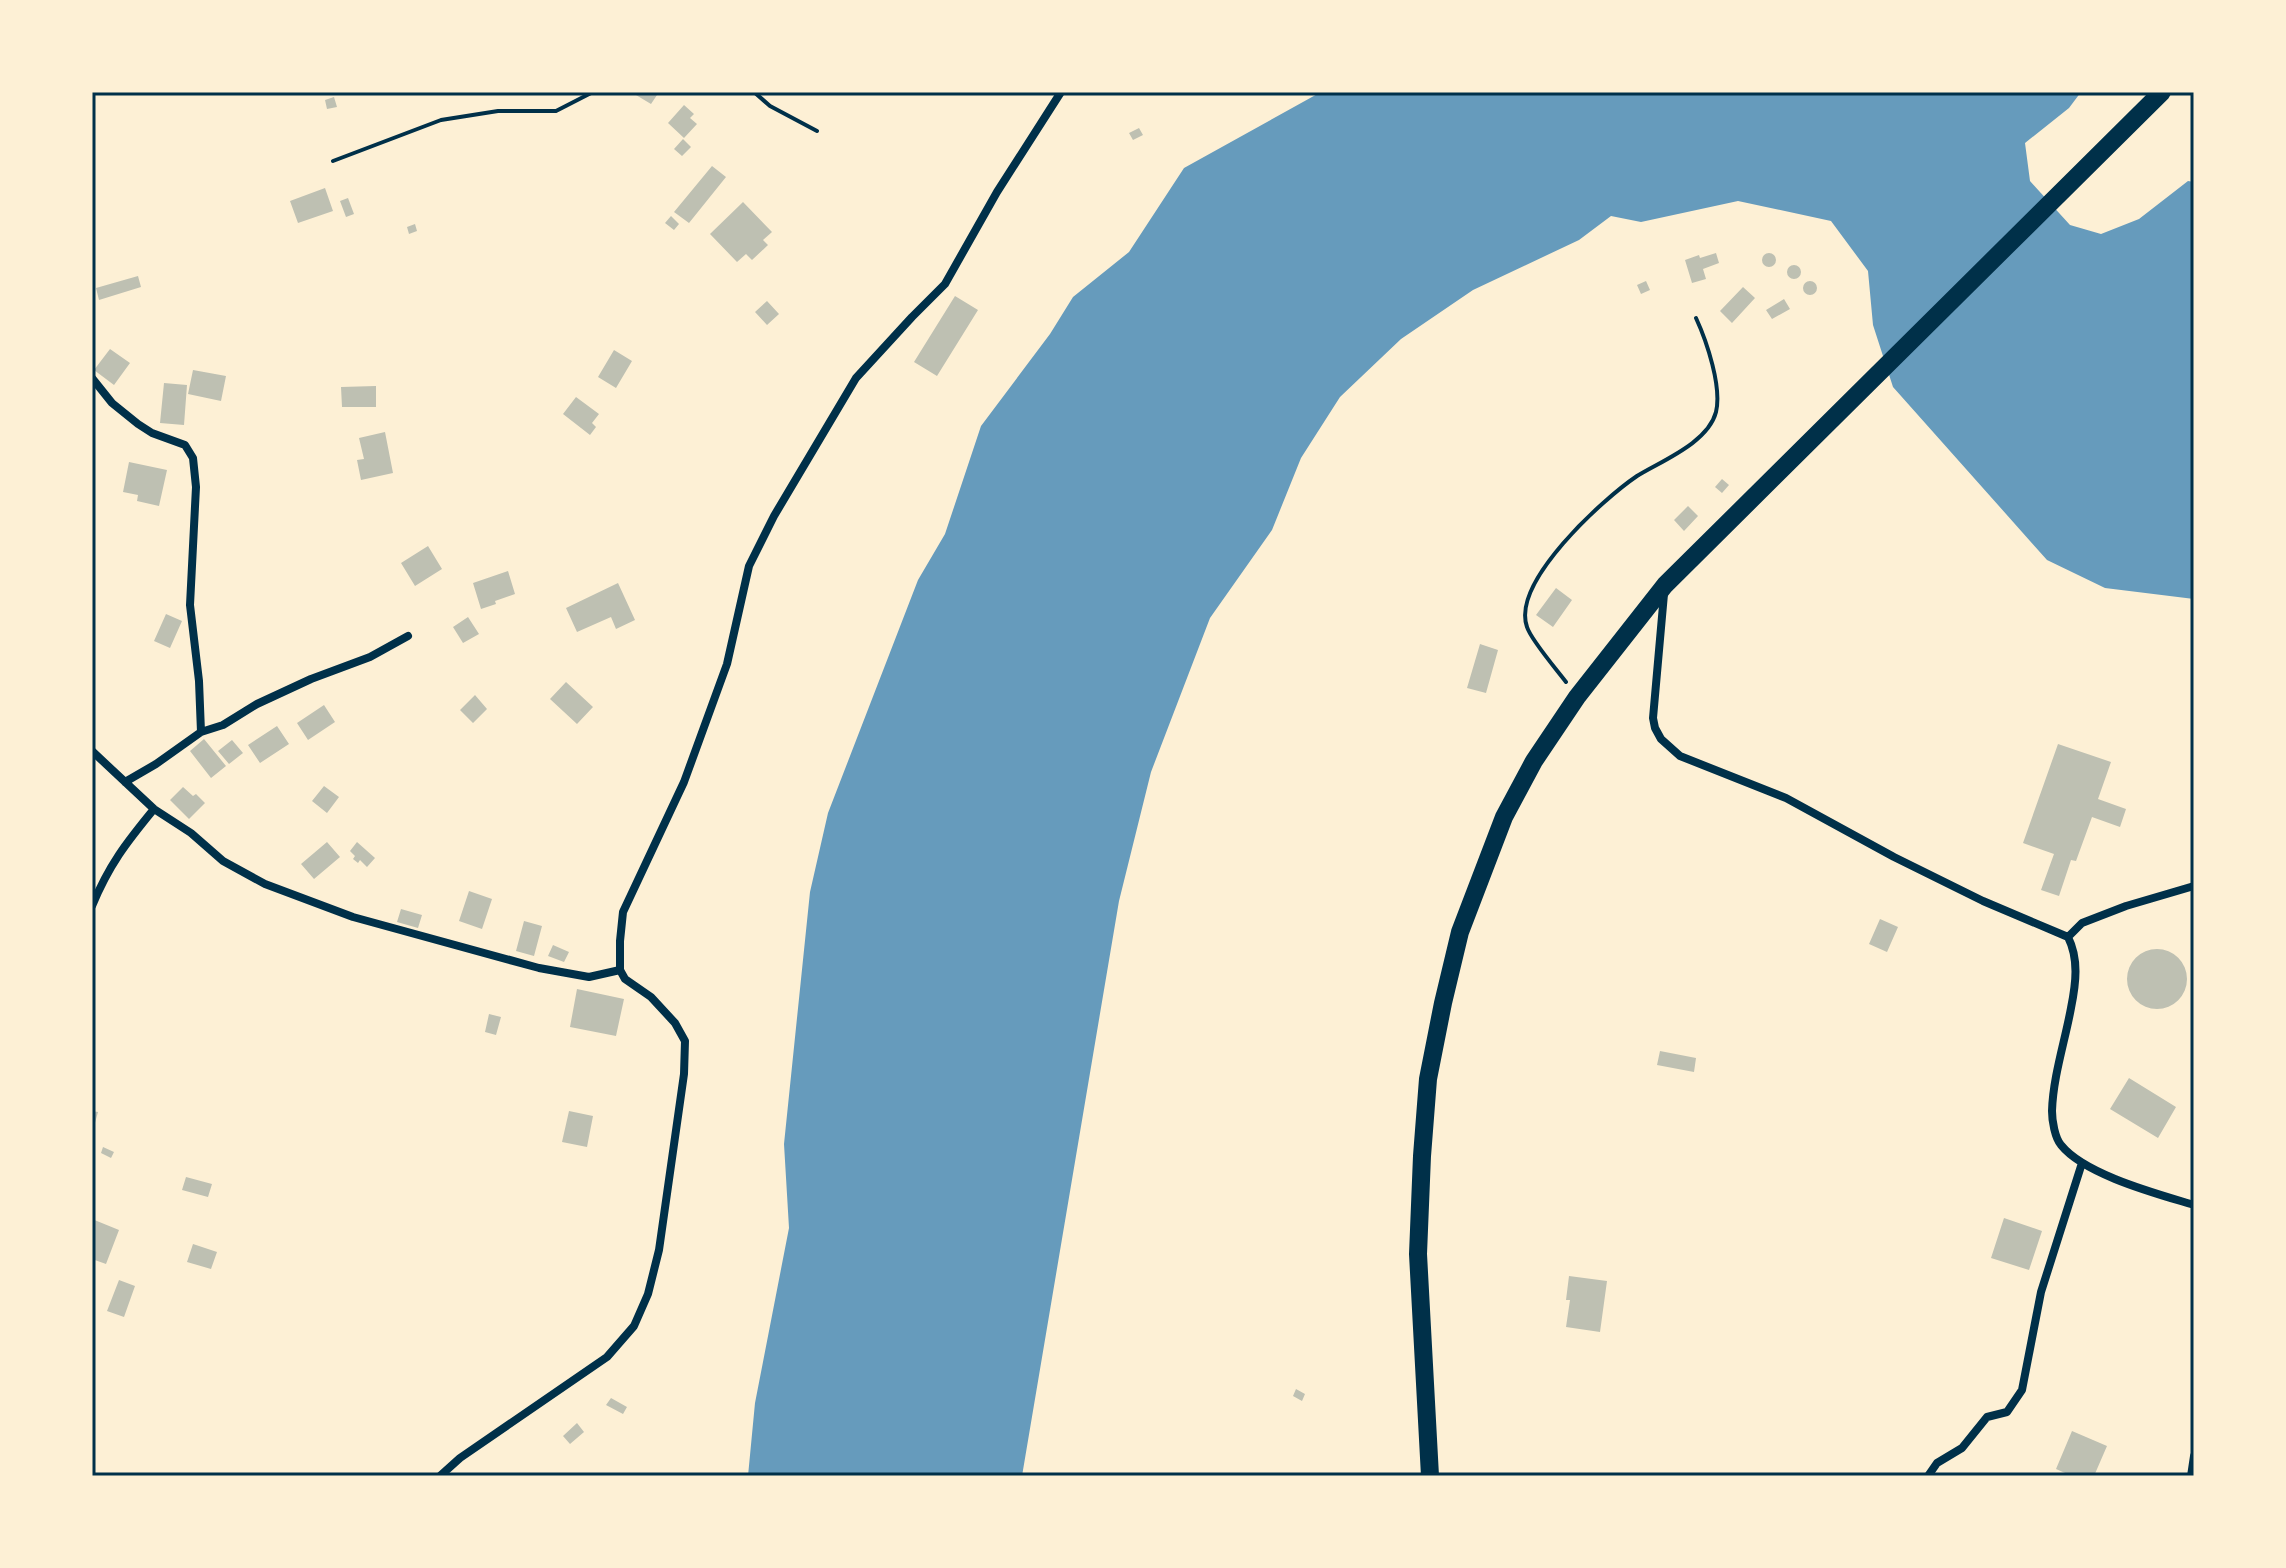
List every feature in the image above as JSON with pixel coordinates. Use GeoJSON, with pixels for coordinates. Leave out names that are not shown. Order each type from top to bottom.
{"type":"FeatureCollection","features":[{"type":"Feature","properties":{"kind":"main road"},"geometry":{"type":"LineString","coordinates":[[1430,1476],[1418,1254],[1428,1079],[1460,932],[1504,817],[1534,761],[1577,697],[1665,585],[2162,92]]}},
{"type":"Feature","properties":{"kind":"street"},"geometry":{"type":"LineString","coordinates":[[440,1476],[460,1458],[607,1357],[634,1326],[648,1294],[659,1250],[684,1074],[685,1041],[675,1023],[651,997],[625,979],[620,970],[623,912],[684,782],[727,664],[749,566],[768,528],[856,378],[945,284],[997,192],[1061,92]]}},
{"type":"Feature","properties":{"kind":"street"},"geometry":{"type":"LineString","coordinates":[[92,378],[112,403],[138,424],[152,433],[185,445],[193,458],[196,487],[190,605],[199,681],[201,732]]}},
{"type":"Feature","properties":{"kind":"street"},"geometry":{"type":"LineString","coordinates":[[1665,585],[1653,718],[1661,739],[1680,756],[1786,798],[1983,901],[2068,937],[2075,951],[2076,971],[2052,1114],[2058,1142],[2082,1163],[2144,1189],[2194,1205]]}},
{"type":"Feature","properties":{"kind":"street"},"geometry":{"type":"LineString","coordinates":[[125,782],[201,732],[223,725],[257,704],[311,679],[370,657],[408,636]]}},
{"type":"Feature","properties":{"kind":"street"},"geometry":{"type":"LineString","coordinates":[[92,751],[154,809],[191,833],[223,861],[265,884],[353,917],[539,968],[589,977],[620,970]]}},
{"type":"Feature","properties":{"kind":"street"},"geometry":{"type":"LineString","coordinates":[[92,906],[119,851],[154,809]]}},
{"type":"Feature","properties":{"kind":"street"},"geometry":{"type":"LineString","coordinates":[[2068,937],[2082,923],[2194,886]]}},
{"type":"Feature","properties":{"kind":"street"},"geometry":{"type":"LineString","coordinates":[[1928,1476],[1937,1463],[1962,1448],[1987,1417],[2007,1412],[2022,1390],[2038,1303],[2082,1163]]}},
{"type":"Feature","properties":{"kind":"street"},"geometry":{"type":"LineString","coordinates":[[2191,1476],[2194,1456]]}},
{"type":"Feature","properties":{"kind":"path"},"geometry":{"type":"LineString","coordinates":[[333,161],[441,120],[498,111],[556,111],[593,92]]}},
{"type":"Feature","properties":{"kind":"path"},"geometry":{"type":"LineString","coordinates":[[754,92],[770,106],[817,131]]}},
{"type":"Feature","properties":{"kind":"path"},"geometry":{"type":"LineString","coordinates":[[1577,697],[1527,627],[1525,605],[1533,584],[1595,509],[1635,477],[1683,449],[1707,430],[1715,414],[1717,393],[1705,337],[1696,318]]}},
{"type":"Feature","properties":{"kind":"water"},"geometry":{"type":"Polygon","coordinates":[[[1321,92],[2081,92],[2069,108],[2025,143],[2030,181],[2070,225],[2101,234],[2139,219],[2188,181],[2194,182],[2194,599],[2105,588],[2047,560],[1893,387],[1873,325],[1868,271],[1831,221],[1738,201],[1641,222],[1611,216],[1579,240],[1473,290],[1401,339],[1340,397],[1301,458],[1272,530],[1210,618],[1151,772],[1119,901],[1022,1476],[748,1476],[755,1403],[789,1228],[784,1144],[810,892],[828,813],[918,580],[945,534],[981,426],[1050,334],[1073,297],[1129,252],[1184,168],[1321,92]]]}},
{"type":"Feature","properties":{"kind":"building"},"geometry":{"type":"Polygon","coordinates":[[[637,92],[657,95],[651,104],[636,95],[637,92]]]}},
{"type":"Feature","properties":{"kind":"building"},"geometry":{"type":"Polygon","coordinates":[[[334,97],[337,107],[327,109],[325,100],[334,97]]]}},
{"type":"Feature","properties":{"kind":"building"},"geometry":{"type":"Polygon","coordinates":[[[684,105],[694,114],[690,118],[697,124],[684,138],[668,123],[684,105]]]}},
{"type":"Feature","properties":{"kind":"building"},"geometry":{"type":"Polygon","coordinates":[[[1139,128],[1143,135],[1133,140],[1129,133],[1139,128]]]}},
{"type":"Feature","properties":{"kind":"building"},"geometry":{"type":"Polygon","coordinates":[[[683,139],[691,147],[682,156],[674,149],[683,139]]]}},
{"type":"Feature","properties":{"kind":"building"},"geometry":{"type":"Polygon","coordinates":[[[712,166],[726,177],[689,223],[674,212],[712,166]]]}},
{"type":"Feature","properties":{"kind":"building"},"geometry":{"type":"Polygon","coordinates":[[[325,188],[333,211],[298,223],[290,201],[325,188]]]}},
{"type":"Feature","properties":{"kind":"building"},"geometry":{"type":"Polygon","coordinates":[[[348,198],[354,214],[346,217],[340,201],[348,198]]]}},
{"type":"Feature","properties":{"kind":"building"},"geometry":{"type":"Polygon","coordinates":[[[743,202],[772,232],[763,240],[768,245],[752,260],[746,254],[737,262],[710,234],[743,202]]]}},
{"type":"Feature","properties":{"kind":"building"},"geometry":{"type":"Polygon","coordinates":[[[671,216],[679,224],[674,230],[665,223],[671,216]]]}},
{"type":"Feature","properties":{"kind":"building"},"geometry":{"type":"Polygon","coordinates":[[[415,224],[417,231],[409,234],[407,227],[415,224]]]}},
{"type":"Feature","properties":{"kind":"building"},"geometry":{"type":"Polygon","coordinates":[[[1716,253],[1719,263],[1703,269],[1706,279],[1692,283],[1685,260],[1716,253]]]}},
{"type":"Feature","properties":{"kind":"building"},"geometry":{"type":"Polygon","coordinates":[[[1769,253],[1776,260],[1769,267],[1762,260],[1769,253]]]}},
{"type":"Feature","properties":{"kind":"building"},"geometry":{"type":"Polygon","coordinates":[[[1794,265],[1801,272],[1794,279],[1787,272],[1794,265]]]}},
{"type":"Feature","properties":{"kind":"building"},"geometry":{"type":"Polygon","coordinates":[[[138,276],[141,287],[99,300],[96,288],[138,276]]]}},
{"type":"Feature","properties":{"kind":"building"},"geometry":{"type":"Polygon","coordinates":[[[1646,281],[1650,290],[1641,294],[1637,285],[1646,281]]]}},
{"type":"Feature","properties":{"kind":"building"},"geometry":{"type":"Polygon","coordinates":[[[1810,281],[1817,288],[1810,295],[1803,288],[1810,281]]]}},
{"type":"Feature","properties":{"kind":"building"},"geometry":{"type":"Polygon","coordinates":[[[1743,287],[1755,298],[1732,323],[1720,311],[1743,287]]]}},
{"type":"Feature","properties":{"kind":"building"},"geometry":{"type":"Polygon","coordinates":[[[955,296],[978,310],[937,376],[914,362],[955,296]]]}},
{"type":"Feature","properties":{"kind":"building"},"geometry":{"type":"Polygon","coordinates":[[[1784,299],[1790,309],[1772,319],[1766,310],[1784,299]]]}},
{"type":"Feature","properties":{"kind":"building"},"geometry":{"type":"Polygon","coordinates":[[[767,301],[779,314],[767,325],[755,312],[767,301]]]}},
{"type":"Feature","properties":{"kind":"building"},"geometry":{"type":"Polygon","coordinates":[[[110,349],[130,363],[114,385],[94,370],[110,349]]]}},
{"type":"Feature","properties":{"kind":"building"},"geometry":{"type":"Polygon","coordinates":[[[614,350],[632,361],[616,388],[598,377],[614,350]]]}},
{"type":"Feature","properties":{"kind":"building"},"geometry":{"type":"Polygon","coordinates":[[[193,370],[226,376],[221,401],[188,394],[193,370]]]}},
{"type":"Feature","properties":{"kind":"building"},"geometry":{"type":"Polygon","coordinates":[[[164,383],[187,385],[184,425],[160,423],[164,383]]]}},
{"type":"Feature","properties":{"kind":"building"},"geometry":{"type":"Polygon","coordinates":[[[376,386],[376,407],[342,407],[341,387],[376,386]]]}},
{"type":"Feature","properties":{"kind":"building"},"geometry":{"type":"Polygon","coordinates":[[[576,397],[599,414],[592,423],[596,427],[590,435],[563,414],[576,397]]]}},
{"type":"Feature","properties":{"kind":"building"},"geometry":{"type":"Polygon","coordinates":[[[385,432],[393,473],[361,480],[357,460],[364,459],[359,438],[385,432]]]}},
{"type":"Feature","properties":{"kind":"building"},"geometry":{"type":"Polygon","coordinates":[[[129,462],[167,470],[159,506],[137,501],[138,495],[123,492],[129,462]]]}},
{"type":"Feature","properties":{"kind":"building"},"geometry":{"type":"Polygon","coordinates":[[[1722,479],[1729,485],[1722,493],[1715,487],[1722,479]]]}},
{"type":"Feature","properties":{"kind":"building"},"geometry":{"type":"Polygon","coordinates":[[[1688,506],[1698,516],[1684,531],[1674,520],[1688,506]]]}},
{"type":"Feature","properties":{"kind":"building"},"geometry":{"type":"Polygon","coordinates":[[[428,546],[442,569],[415,586],[401,563],[428,546]]]}},
{"type":"Feature","properties":{"kind":"building"},"geometry":{"type":"Polygon","coordinates":[[[508,571],[515,594],[481,609],[473,583],[508,571]]]}},
{"type":"Feature","properties":{"kind":"building"},"geometry":{"type":"Polygon","coordinates":[[[618,583],[635,620],[616,629],[611,617],[577,632],[566,608],[618,583]]]}},
{"type":"Feature","properties":{"kind":"building"},"geometry":{"type":"Polygon","coordinates":[[[1556,588],[1572,600],[1553,627],[1536,615],[1556,588]]]}},
{"type":"Feature","properties":{"kind":"building"},"geometry":{"type":"Polygon","coordinates":[[[166,614],[182,621],[170,648],[154,641],[166,614]]]}},
{"type":"Feature","properties":{"kind":"building"},"geometry":{"type":"Polygon","coordinates":[[[468,617],[479,634],[463,643],[453,627],[468,617]]]}},
{"type":"Feature","properties":{"kind":"building"},"geometry":{"type":"Polygon","coordinates":[[[1480,644],[1498,650],[1486,693],[1467,688],[1480,644]]]}},
{"type":"Feature","properties":{"kind":"building"},"geometry":{"type":"Polygon","coordinates":[[[566,682],[593,707],[577,724],[550,699],[566,682]]]}},
{"type":"Feature","properties":{"kind":"building"},"geometry":{"type":"Polygon","coordinates":[[[475,695],[487,709],[473,723],[460,710],[475,695]]]}},
{"type":"Feature","properties":{"kind":"building"},"geometry":{"type":"Polygon","coordinates":[[[324,705],[335,722],[308,740],[297,723],[324,705]]]}},
{"type":"Feature","properties":{"kind":"building"},"geometry":{"type":"Polygon","coordinates":[[[277,726],[289,744],[260,763],[248,745],[277,726]]]}},
{"type":"Feature","properties":{"kind":"building"},"geometry":{"type":"Polygon","coordinates":[[[204,739],[226,766],[211,778],[190,751],[204,739]]]}},
{"type":"Feature","properties":{"kind":"building"},"geometry":{"type":"Polygon","coordinates":[[[232,740],[243,753],[229,764],[218,751],[232,740]]]}},
{"type":"Feature","properties":{"kind":"building"},"geometry":{"type":"Polygon","coordinates":[[[2058,744],[2111,762],[2098,799],[2126,809],[2120,827],[2092,817],[2076,861],[2071,860],[2059,896],[2041,890],[2054,854],[2023,843],[2058,744]]]}},
{"type":"Feature","properties":{"kind":"building"},"geometry":{"type":"Polygon","coordinates":[[[324,786],[339,797],[327,813],[312,801],[324,786]]]}},
{"type":"Feature","properties":{"kind":"building"},"geometry":{"type":"Polygon","coordinates":[[[183,787],[205,803],[189,819],[170,800],[183,787]]]}},
{"type":"Feature","properties":{"kind":"building"},"geometry":{"type":"Polygon","coordinates":[[[327,842],[340,857],[314,879],[301,864],[327,842]]]}},
{"type":"Feature","properties":{"kind":"building"},"geometry":{"type":"Polygon","coordinates":[[[357,842],[375,858],[367,867],[360,860],[358,863],[353,859],[355,856],[350,851],[357,842]]]}},
{"type":"Feature","properties":{"kind":"building"},"geometry":{"type":"Polygon","coordinates":[[[469,891],[492,899],[482,929],[459,921],[469,891]]]}},
{"type":"Feature","properties":{"kind":"building"},"geometry":{"type":"Polygon","coordinates":[[[401,909],[422,915],[418,928],[397,922],[401,909]]]}},
{"type":"Feature","properties":{"kind":"building"},"geometry":{"type":"Polygon","coordinates":[[[1880,919],[1898,927],[1887,952],[1869,944],[1880,919]]]}},
{"type":"Feature","properties":{"kind":"building"},"geometry":{"type":"Polygon","coordinates":[[[524,921],[542,926],[534,956],[516,951],[524,921]]]}},
{"type":"Feature","properties":{"kind":"building"},"geometry":{"type":"Polygon","coordinates":[[[553,945],[569,952],[564,962],[548,956],[553,945]]]}},
{"type":"Feature","properties":{"kind":"building"},"geometry":{"type":"Polygon","coordinates":[[[2157,949],[2178,958],[2187,979],[2178,1000],[2157,1009],[2136,1000],[2127,979],[2136,958],[2157,949]]]}},
{"type":"Feature","properties":{"kind":"building"},"geometry":{"type":"Polygon","coordinates":[[[577,989],[624,999],[616,1036],[570,1027],[577,989]]]}},
{"type":"Feature","properties":{"kind":"building"},"geometry":{"type":"Polygon","coordinates":[[[489,1014],[501,1017],[496,1035],[485,1032],[489,1014]]]}},
{"type":"Feature","properties":{"kind":"building"},"geometry":{"type":"Polygon","coordinates":[[[1660,1051],[1696,1058],[1694,1072],[1657,1065],[1660,1051]]]}},
{"type":"Feature","properties":{"kind":"building"},"geometry":{"type":"Polygon","coordinates":[[[2129,1078],[2176,1107],[2158,1138],[2110,1109],[2129,1078]]]}},
{"type":"Feature","properties":{"kind":"building"},"geometry":{"type":"Polygon","coordinates":[[[92,1111],[98,1112],[93,1130],[92,1130],[92,1111]]]}},
{"type":"Feature","properties":{"kind":"building"},"geometry":{"type":"Polygon","coordinates":[[[569,1111],[593,1116],[587,1147],[562,1142],[569,1111]]]}},
{"type":"Feature","properties":{"kind":"building"},"geometry":{"type":"Polygon","coordinates":[[[103,1147],[114,1152],[111,1158],[101,1153],[103,1147]]]}},
{"type":"Feature","properties":{"kind":"building"},"geometry":{"type":"Polygon","coordinates":[[[186,1177],[212,1184],[208,1197],[182,1190],[186,1177]]]}},
{"type":"Feature","properties":{"kind":"building"},"geometry":{"type":"Polygon","coordinates":[[[2004,1218],[2042,1231],[2029,1270],[1991,1258],[2004,1218]]]}},
{"type":"Feature","properties":{"kind":"building"},"geometry":{"type":"Polygon","coordinates":[[[92,1219],[119,1230],[106,1264],[92,1259],[92,1219]]]}},
{"type":"Feature","properties":{"kind":"building"},"geometry":{"type":"Polygon","coordinates":[[[193,1244],[217,1252],[211,1269],[187,1262],[193,1244]]]}},
{"type":"Feature","properties":{"kind":"building"},"geometry":{"type":"Polygon","coordinates":[[[1569,1276],[1607,1281],[1600,1332],[1566,1327],[1570,1300],[1566,1300],[1569,1276]]]}},
{"type":"Feature","properties":{"kind":"building"},"geometry":{"type":"Polygon","coordinates":[[[119,1280],[135,1286],[124,1317],[107,1311],[119,1280]]]}},
{"type":"Feature","properties":{"kind":"building"},"geometry":{"type":"Polygon","coordinates":[[[1296,1389],[1305,1394],[1302,1401],[1293,1396],[1296,1389]]]}},
{"type":"Feature","properties":{"kind":"building"},"geometry":{"type":"Polygon","coordinates":[[[611,1398],[627,1407],[623,1414],[606,1405],[611,1398]]]}},
{"type":"Feature","properties":{"kind":"building"},"geometry":{"type":"Polygon","coordinates":[[[577,1423],[584,1432],[570,1444],[563,1436],[577,1423]]]}},
{"type":"Feature","properties":{"kind":"building"},"geometry":{"type":"Polygon","coordinates":[[[2072,1431],[2107,1446],[2094,1476],[2072,1476],[2056,1469],[2072,1431]]]}}]}
